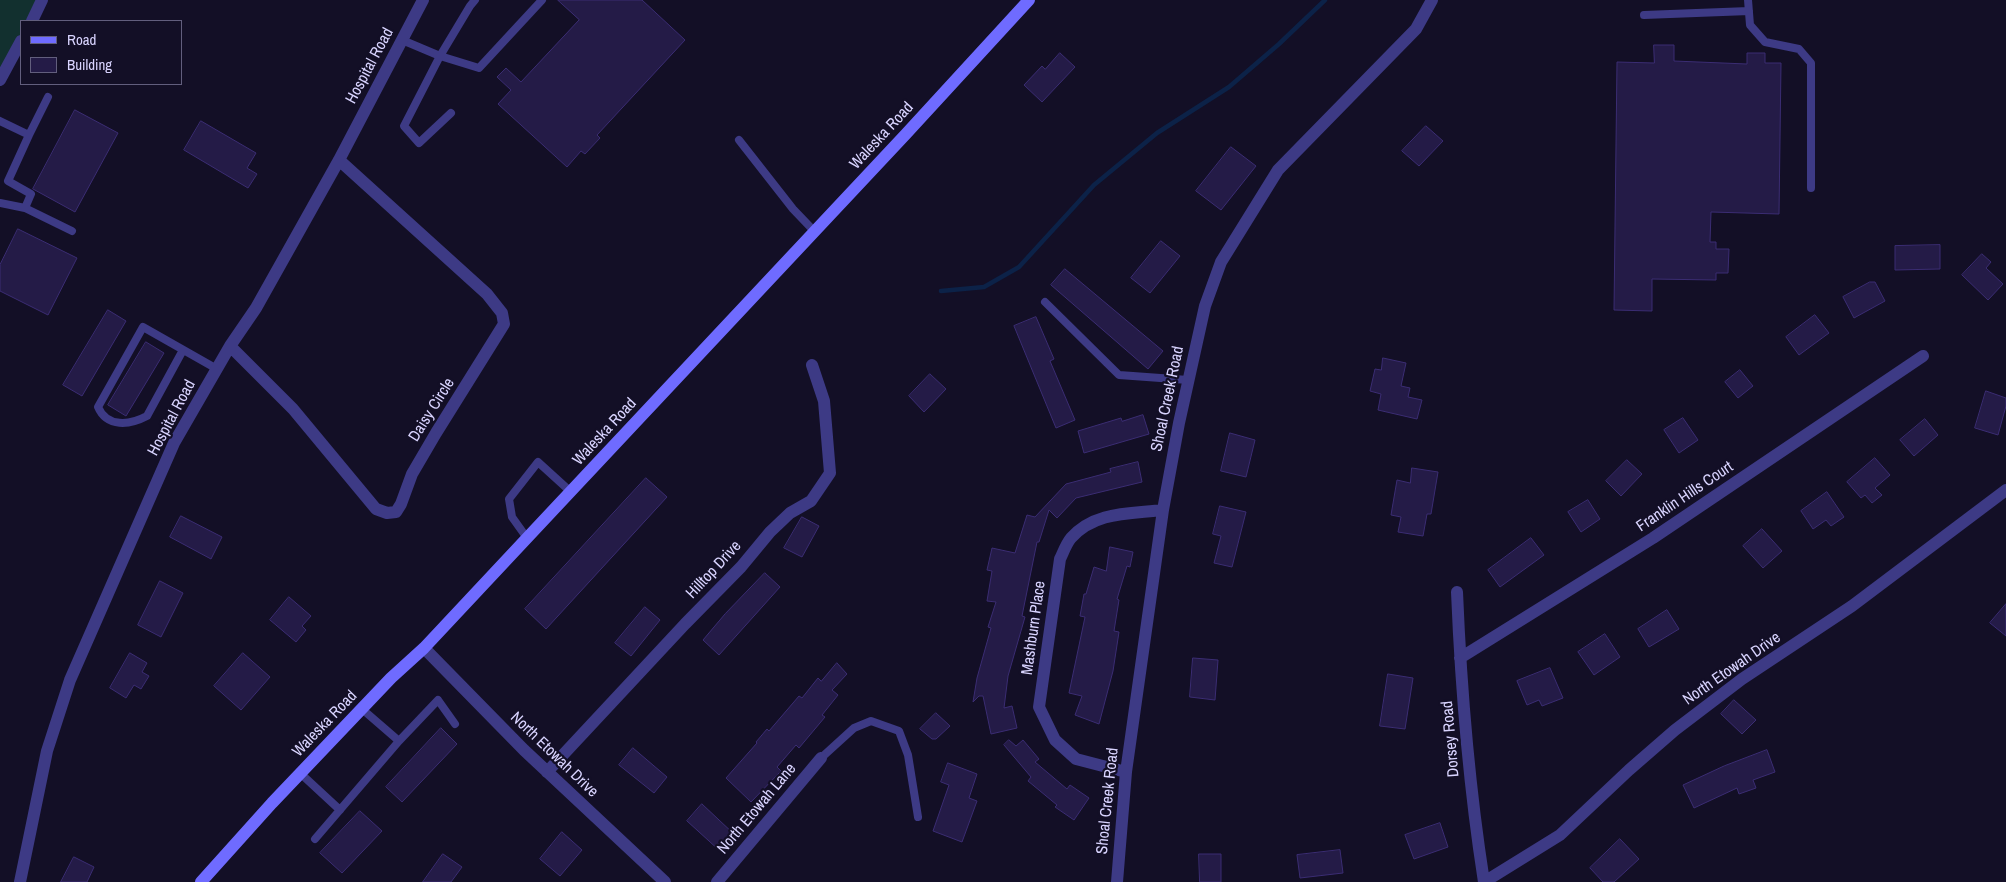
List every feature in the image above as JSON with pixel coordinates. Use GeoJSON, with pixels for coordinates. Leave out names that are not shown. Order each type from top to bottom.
{"type":"FeatureCollection","features":[{"type":"Feature","properties":{"kind":"main road","name":"Waleska Road"},"geometry":{"type":"LineString","coordinates":[[201,882],[362,708],[424,648],[571,492],[1029,0]]}},
{"type":"Feature","properties":{"kind":"street"},"geometry":{"type":"LineString","coordinates":[[32,20],[42,0]]}},
{"type":"Feature","properties":{"kind":"street","name":"Hospital Road"},"geometry":{"type":"LineString","coordinates":[[20,882],[47,751],[70,680],[174,443],[230,346],[256,308],[339,160],[423,0]]}},
{"type":"Feature","properties":{"kind":"street","name":"Shoal Creek Road"},"geometry":{"type":"LineString","coordinates":[[1117,882],[1126,772],[1163,510],[1188,380],[1205,306],[1221,262],[1278,170],[1416,29],[1432,0]]}},
{"type":"Feature","properties":{"kind":"street"},"geometry":{"type":"LineString","coordinates":[[0,80],[20,43]]}},
{"type":"Feature","properties":{"kind":"street","name":"Daisy Circle"},"geometry":{"type":"LineString","coordinates":[[230,346],[292,409],[376,509],[387,513],[396,512],[401,504],[412,474],[504,324],[502,312],[487,294],[339,160]]}},
{"type":"Feature","properties":{"kind":"street","name":"Franklin Hills Court"},"geometry":{"type":"LineString","coordinates":[[1460,658],[1653,538],[1923,356]]}},
{"type":"Feature","properties":{"kind":"street","name":"Hilltop Drive"},"geometry":{"type":"LineString","coordinates":[[547,772],[741,567],[770,532],[790,512],[811,501],[830,473],[824,400],[812,365]]}},
{"type":"Feature","properties":{"kind":"street","name":"North Etowah Drive"},"geometry":{"type":"LineString","coordinates":[[1484,882],[1560,835],[1675,730],[1742,679],[1852,606],[2006,490]]}},
{"type":"Feature","properties":{"kind":"street","name":"Mashburn Place"},"geometry":{"type":"LineString","coordinates":[[1126,772],[1076,759],[1055,740],[1038,707],[1060,559],[1070,539],[1088,524],[1104,516],[1163,510]]}},
{"type":"Feature","properties":{"kind":"street","name":"Dorsey Road"},"geometry":{"type":"LineString","coordinates":[[1457,592],[1460,658],[1476,828],[1484,882]]}},
{"type":"Feature","properties":{"kind":"street","name":"North Etowah Drive"},"geometry":{"type":"LineString","coordinates":[[424,648],[547,772],[665,882]]}},
{"type":"Feature","properties":{"kind":"street","name":"North Etowah Lane"},"geometry":{"type":"LineString","coordinates":[[716,882],[821,758]]}},
{"type":"Feature","properties":{"kind":"lane"},"geometry":{"type":"LineString","coordinates":[[451,113],[419,142],[404,126],[440,56],[475,0]]}},
{"type":"Feature","properties":{"kind":"lane"},"geometry":{"type":"LineString","coordinates":[[402,40],[440,56],[480,68],[542,0]]}},
{"type":"Feature","properties":{"kind":"lane"},"geometry":{"type":"LineString","coordinates":[[1748,0],[1750,25],[1765,42],[1799,49],[1811,63],[1811,188]]}},
{"type":"Feature","properties":{"kind":"lane"},"geometry":{"type":"LineString","coordinates":[[1644,15],[1749,11]]}},
{"type":"Feature","properties":{"kind":"lane"},"geometry":{"type":"LineString","coordinates":[[25,208],[31,194],[8,181],[48,97]]}},
{"type":"Feature","properties":{"kind":"lane"},"geometry":{"type":"LineString","coordinates":[[0,121],[29,135]]}},
{"type":"Feature","properties":{"kind":"lane"},"geometry":{"type":"LineString","coordinates":[[738,140],[793,209],[815,232]]}},
{"type":"Feature","properties":{"kind":"lane"},"geometry":{"type":"LineString","coordinates":[[0,204],[25,208],[72,230]]}},
{"type":"Feature","properties":{"kind":"lane"},"geometry":{"type":"LineString","coordinates":[[1046,302],[1119,375],[1188,380]]}},
{"type":"Feature","properties":{"kind":"lane"},"geometry":{"type":"LineString","coordinates":[[183,350],[147,416],[136,421],[120,423],[109,421],[101,416],[98,407],[143,326],[217,369]]}},
{"type":"Feature","properties":{"kind":"lane"},"geometry":{"type":"LineString","coordinates":[[527,538],[512,517],[509,499],[538,462],[571,492]]}},
{"type":"Feature","properties":{"kind":"lane"},"geometry":{"type":"LineString","coordinates":[[315,839],[399,741],[438,700],[455,724]]}},
{"type":"Feature","properties":{"kind":"lane"},"geometry":{"type":"LineString","coordinates":[[362,708],[399,741]]}},
{"type":"Feature","properties":{"kind":"lane"},"geometry":{"type":"LineString","coordinates":[[821,758],[854,728],[871,721],[899,731],[908,755],[918,817]]}},
{"type":"Feature","properties":{"kind":"lane"},"geometry":{"type":"LineString","coordinates":[[300,774],[340,810]]}},
{"type":"Feature","properties":{"kind":"green space"},"geometry":{"type":"Polygon","coordinates":[[[0,0],[39,0],[29,20],[20,20],[20,41],[0,85],[0,0]]]}},
{"type":"Feature","properties":{"kind":"building"},"geometry":{"type":"Polygon","coordinates":[[[558,0],[642,0],[685,40],[597,135],[600,138],[585,154],[581,151],[567,167],[498,104],[511,90],[497,77],[506,68],[521,82],[579,20],[558,0]]]}},
{"type":"Feature","properties":{"kind":"building"},"geometry":{"type":"Polygon","coordinates":[[[1654,45],[1674,45],[1674,61],[1747,64],[1747,53],[1765,53],[1765,63],[1781,63],[1779,214],[1711,212],[1710,242],[1716,242],[1716,249],[1729,249],[1728,273],[1716,273],[1716,280],[1652,279],[1652,311],[1614,310],[1617,62],[1654,63],[1654,45]]]}},
{"type":"Feature","properties":{"kind":"building"},"geometry":{"type":"Polygon","coordinates":[[[1060,53],[1075,67],[1042,102],[1024,85],[1042,66],[1045,69],[1060,53]]]}},
{"type":"Feature","properties":{"kind":"building"},"geometry":{"type":"Polygon","coordinates":[[[75,110],[118,133],[75,212],[33,189],[75,110]]]}},
{"type":"Feature","properties":{"kind":"building"},"geometry":{"type":"Polygon","coordinates":[[[201,121],[256,153],[247,168],[257,174],[248,188],[184,150],[201,121]]]}},
{"type":"Feature","properties":{"kind":"building"},"geometry":{"type":"Polygon","coordinates":[[[1426,126],[1443,141],[1419,166],[1402,151],[1426,126]]]}},
{"type":"Feature","properties":{"kind":"building"},"geometry":{"type":"Polygon","coordinates":[[[1231,147],[1256,166],[1221,210],[1196,191],[1231,147]]]}},
{"type":"Feature","properties":{"kind":"building"},"geometry":{"type":"Polygon","coordinates":[[[18,229],[77,258],[48,315],[0,291],[0,265],[18,229]]]}},
{"type":"Feature","properties":{"kind":"building"},"geometry":{"type":"Polygon","coordinates":[[[1161,241],[1180,256],[1150,293],[1131,278],[1161,241]]]}},
{"type":"Feature","properties":{"kind":"building"},"geometry":{"type":"Polygon","coordinates":[[[1940,245],[1940,269],[1895,270],[1895,246],[1940,245]]]}},
{"type":"Feature","properties":{"kind":"building"},"geometry":{"type":"Polygon","coordinates":[[[1982,254],[1991,262],[1986,268],[2003,284],[1988,300],[1962,275],[1982,254]]]}},
{"type":"Feature","properties":{"kind":"building"},"geometry":{"type":"Polygon","coordinates":[[[1065,269],[1163,351],[1148,369],[1051,285],[1065,269]]]}},
{"type":"Feature","properties":{"kind":"building"},"geometry":{"type":"Polygon","coordinates":[[[1870,282],[1875,282],[1885,301],[1854,318],[1843,297],[1870,282]]]}},
{"type":"Feature","properties":{"kind":"building"},"geometry":{"type":"Polygon","coordinates":[[[108,310],[126,321],[82,396],[63,385],[108,310]]]}},
{"type":"Feature","properties":{"kind":"building"},"geometry":{"type":"Polygon","coordinates":[[[1815,315],[1829,333],[1799,355],[1786,337],[1815,315]]]}},
{"type":"Feature","properties":{"kind":"building"},"geometry":{"type":"Polygon","coordinates":[[[1036,317],[1054,359],[1050,361],[1075,420],[1056,428],[1014,326],[1036,317]]]}},
{"type":"Feature","properties":{"kind":"building"},"geometry":{"type":"Polygon","coordinates":[[[146,342],[164,353],[126,416],[108,405],[146,342]]]}},
{"type":"Feature","properties":{"kind":"building"},"geometry":{"type":"Polygon","coordinates":[[[1383,358],[1406,363],[1401,386],[1410,388],[1408,397],[1422,400],[1417,419],[1378,410],[1381,394],[1370,391],[1375,369],[1381,370],[1383,358]]]}},
{"type":"Feature","properties":{"kind":"building"},"geometry":{"type":"Polygon","coordinates":[[[1740,370],[1753,386],[1738,398],[1725,382],[1740,370]]]}},
{"type":"Feature","properties":{"kind":"building"},"geometry":{"type":"Polygon","coordinates":[[[930,374],[946,389],[924,412],[909,396],[930,374]]]}},
{"type":"Feature","properties":{"kind":"building"},"geometry":{"type":"Polygon","coordinates":[[[1986,391],[2006,398],[2006,406],[1998,435],[1975,428],[1986,391]]]}},
{"type":"Feature","properties":{"kind":"building"},"geometry":{"type":"Polygon","coordinates":[[[1143,415],[1149,434],[1084,453],[1078,431],[1121,418],[1122,421],[1143,415]]]}},
{"type":"Feature","properties":{"kind":"building"},"geometry":{"type":"Polygon","coordinates":[[[1683,418],[1698,440],[1679,453],[1664,430],[1683,418]]]}},
{"type":"Feature","properties":{"kind":"building"},"geometry":{"type":"Polygon","coordinates":[[[1925,419],[1938,435],[1914,456],[1900,440],[1925,419]]]}},
{"type":"Feature","properties":{"kind":"building"},"geometry":{"type":"Polygon","coordinates":[[[1230,433],[1255,440],[1246,477],[1221,471],[1230,433]]]}},
{"type":"Feature","properties":{"kind":"building"},"geometry":{"type":"Polygon","coordinates":[[[1875,458],[1890,475],[1875,488],[1882,495],[1872,503],[1865,495],[1861,498],[1847,482],[1875,458]]]}},
{"type":"Feature","properties":{"kind":"building"},"geometry":{"type":"Polygon","coordinates":[[[1627,460],[1642,474],[1621,496],[1606,481],[1627,460]]]}},
{"type":"Feature","properties":{"kind":"building"},"geometry":{"type":"Polygon","coordinates":[[[1138,462],[1142,482],[1076,498],[1057,518],[1049,510],[1039,542],[1037,542],[1022,616],[1025,617],[1008,676],[1004,708],[1012,706],[1017,728],[991,734],[983,696],[979,696],[973,702],[977,678],[991,628],[988,627],[996,602],[987,601],[992,571],[987,570],[992,548],[1015,553],[1027,515],[1035,517],[1066,484],[1111,472],[1110,469],[1138,462]]]}},
{"type":"Feature","properties":{"kind":"building"},"geometry":{"type":"Polygon","coordinates":[[[1412,468],[1438,472],[1431,514],[1427,514],[1423,536],[1398,532],[1401,517],[1391,515],[1397,480],[1410,483],[1412,468]]]}},
{"type":"Feature","properties":{"kind":"building"},"geometry":{"type":"Polygon","coordinates":[[[646,478],[667,497],[546,629],[525,609],[646,478]]]}},
{"type":"Feature","properties":{"kind":"building"},"geometry":{"type":"Polygon","coordinates":[[[1827,492],[1844,517],[1831,526],[1826,520],[1813,529],[1801,511],[1827,492]]]}},
{"type":"Feature","properties":{"kind":"building"},"geometry":{"type":"Polygon","coordinates":[[[1588,500],[1600,519],[1581,532],[1568,512],[1588,500]]]}},
{"type":"Feature","properties":{"kind":"building"},"geometry":{"type":"Polygon","coordinates":[[[1220,506],[1246,512],[1232,567],[1214,563],[1221,536],[1213,534],[1220,506]]]}},
{"type":"Feature","properties":{"kind":"building"},"geometry":{"type":"Polygon","coordinates":[[[181,516],[222,537],[211,559],[170,537],[181,516]]]}},
{"type":"Feature","properties":{"kind":"building"},"geometry":{"type":"Polygon","coordinates":[[[802,517],[819,526],[802,557],[784,548],[802,517]]]}},
{"type":"Feature","properties":{"kind":"building"},"geometry":{"type":"Polygon","coordinates":[[[1762,529],[1782,551],[1763,568],[1743,546],[1762,529]]]}},
{"type":"Feature","properties":{"kind":"building"},"geometry":{"type":"Polygon","coordinates":[[[1531,538],[1544,555],[1500,587],[1488,570],[1531,538]]]}},
{"type":"Feature","properties":{"kind":"building"},"geometry":{"type":"Polygon","coordinates":[[[1110,547],[1133,552],[1130,567],[1127,566],[1117,599],[1119,600],[1114,631],[1119,632],[1113,671],[1099,724],[1075,715],[1082,696],[1069,693],[1085,617],[1080,616],[1084,594],[1086,594],[1094,567],[1106,571],[1110,547]]]}},
{"type":"Feature","properties":{"kind":"building"},"geometry":{"type":"Polygon","coordinates":[[[765,573],[780,587],[719,655],[703,640],[725,614],[765,573]]]}},
{"type":"Feature","properties":{"kind":"building"},"geometry":{"type":"Polygon","coordinates":[[[160,581],[183,593],[161,637],[138,625],[160,581]]]}},
{"type":"Feature","properties":{"kind":"building"},"geometry":{"type":"Polygon","coordinates":[[[289,597],[311,616],[302,626],[306,630],[296,642],[270,620],[289,597]]]}},
{"type":"Feature","properties":{"kind":"building"},"geometry":{"type":"Polygon","coordinates":[[[2006,604],[2006,636],[1990,623],[2006,604]]]}},
{"type":"Feature","properties":{"kind":"building"},"geometry":{"type":"Polygon","coordinates":[[[645,607],[660,620],[631,656],[615,643],[645,607]]]}},
{"type":"Feature","properties":{"kind":"building"},"geometry":{"type":"Polygon","coordinates":[[[1667,610],[1679,629],[1649,647],[1638,629],[1667,610]]]}},
{"type":"Feature","properties":{"kind":"building"},"geometry":{"type":"Polygon","coordinates":[[[1605,634],[1620,657],[1594,675],[1578,652],[1605,634]]]}},
{"type":"Feature","properties":{"kind":"building"},"geometry":{"type":"Polygon","coordinates":[[[130,653],[147,663],[142,672],[149,676],[141,689],[134,685],[126,698],[110,688],[130,653]]]}},
{"type":"Feature","properties":{"kind":"building"},"geometry":{"type":"Polygon","coordinates":[[[243,653],[270,677],[241,710],[214,686],[243,653]]]}},
{"type":"Feature","properties":{"kind":"building"},"geometry":{"type":"Polygon","coordinates":[[[1193,658],[1218,660],[1215,700],[1190,697],[1193,658]]]}},
{"type":"Feature","properties":{"kind":"building"},"geometry":{"type":"Polygon","coordinates":[[[837,663],[847,674],[832,690],[838,695],[822,715],[825,717],[799,748],[796,745],[777,767],[781,771],[751,802],[726,778],[767,729],[769,731],[799,696],[802,698],[818,678],[821,681],[837,663]]]}},
{"type":"Feature","properties":{"kind":"building"},"geometry":{"type":"Polygon","coordinates":[[[1550,668],[1563,698],[1542,706],[1539,700],[1527,705],[1517,681],[1550,668]]]}},
{"type":"Feature","properties":{"kind":"building"},"geometry":{"type":"Polygon","coordinates":[[[1388,674],[1413,678],[1405,729],[1380,726],[1388,674]]]}},
{"type":"Feature","properties":{"kind":"building"},"geometry":{"type":"Polygon","coordinates":[[[1734,700],[1756,720],[1742,734],[1721,714],[1734,700]]]}},
{"type":"Feature","properties":{"kind":"building"},"geometry":{"type":"Polygon","coordinates":[[[936,713],[950,726],[936,739],[932,739],[920,729],[936,713]]]}},
{"type":"Feature","properties":{"kind":"building"},"geometry":{"type":"Polygon","coordinates":[[[441,728],[457,744],[402,802],[386,787],[441,728]]]}},
{"type":"Feature","properties":{"kind":"building"},"geometry":{"type":"Polygon","coordinates":[[[1009,740],[1016,746],[1023,740],[1039,759],[1035,762],[1067,789],[1070,785],[1089,798],[1074,820],[1055,807],[1057,805],[1028,781],[1031,777],[1004,745],[1009,740]]]}},
{"type":"Feature","properties":{"kind":"building"},"geometry":{"type":"Polygon","coordinates":[[[633,748],[667,777],[654,793],[619,765],[633,748]]]}},
{"type":"Feature","properties":{"kind":"building"},"geometry":{"type":"Polygon","coordinates":[[[1767,750],[1775,772],[1753,780],[1756,788],[1739,794],[1737,788],[1694,808],[1683,785],[1724,766],[1767,750]]]}},
{"type":"Feature","properties":{"kind":"building"},"geometry":{"type":"Polygon","coordinates":[[[948,763],[977,774],[969,798],[977,801],[962,842],[933,831],[949,785],[941,782],[948,763]]]}},
{"type":"Feature","properties":{"kind":"building"},"geometry":{"type":"Polygon","coordinates":[[[702,804],[735,835],[720,851],[687,821],[702,804]]]}},
{"type":"Feature","properties":{"kind":"building"},"geometry":{"type":"Polygon","coordinates":[[[360,811],[382,831],[342,873],[320,853],[360,811]]]}},
{"type":"Feature","properties":{"kind":"building"},"geometry":{"type":"Polygon","coordinates":[[[1440,823],[1448,847],[1414,859],[1405,835],[1440,823]]]}},
{"type":"Feature","properties":{"kind":"building"},"geometry":{"type":"Polygon","coordinates":[[[562,832],[582,850],[560,876],[540,859],[562,832]]]}},
{"type":"Feature","properties":{"kind":"building"},"geometry":{"type":"Polygon","coordinates":[[[1620,839],[1639,859],[1614,882],[1603,882],[1590,868],[1620,839]]]}},
{"type":"Feature","properties":{"kind":"building"},"geometry":{"type":"Polygon","coordinates":[[[1340,850],[1343,873],[1300,878],[1297,855],[1340,850]]]}},
{"type":"Feature","properties":{"kind":"building"},"geometry":{"type":"Polygon","coordinates":[[[443,854],[462,867],[451,882],[423,882],[443,854]]]}},
{"type":"Feature","properties":{"kind":"building"},"geometry":{"type":"Polygon","coordinates":[[[1199,854],[1221,854],[1221,882],[1200,882],[1199,854]]]}},
{"type":"Feature","properties":{"kind":"building"},"geometry":{"type":"Polygon","coordinates":[[[74,857],[94,867],[87,882],[61,882],[74,857]]]}},
{"type":"Feature","properties":{"kind":"waterway"},"geometry":{"type":"LineString","coordinates":[[941,291],[984,287],[1019,267],[1094,185],[1157,133],[1229,87],[1279,44],[1325,0]]}}]}
